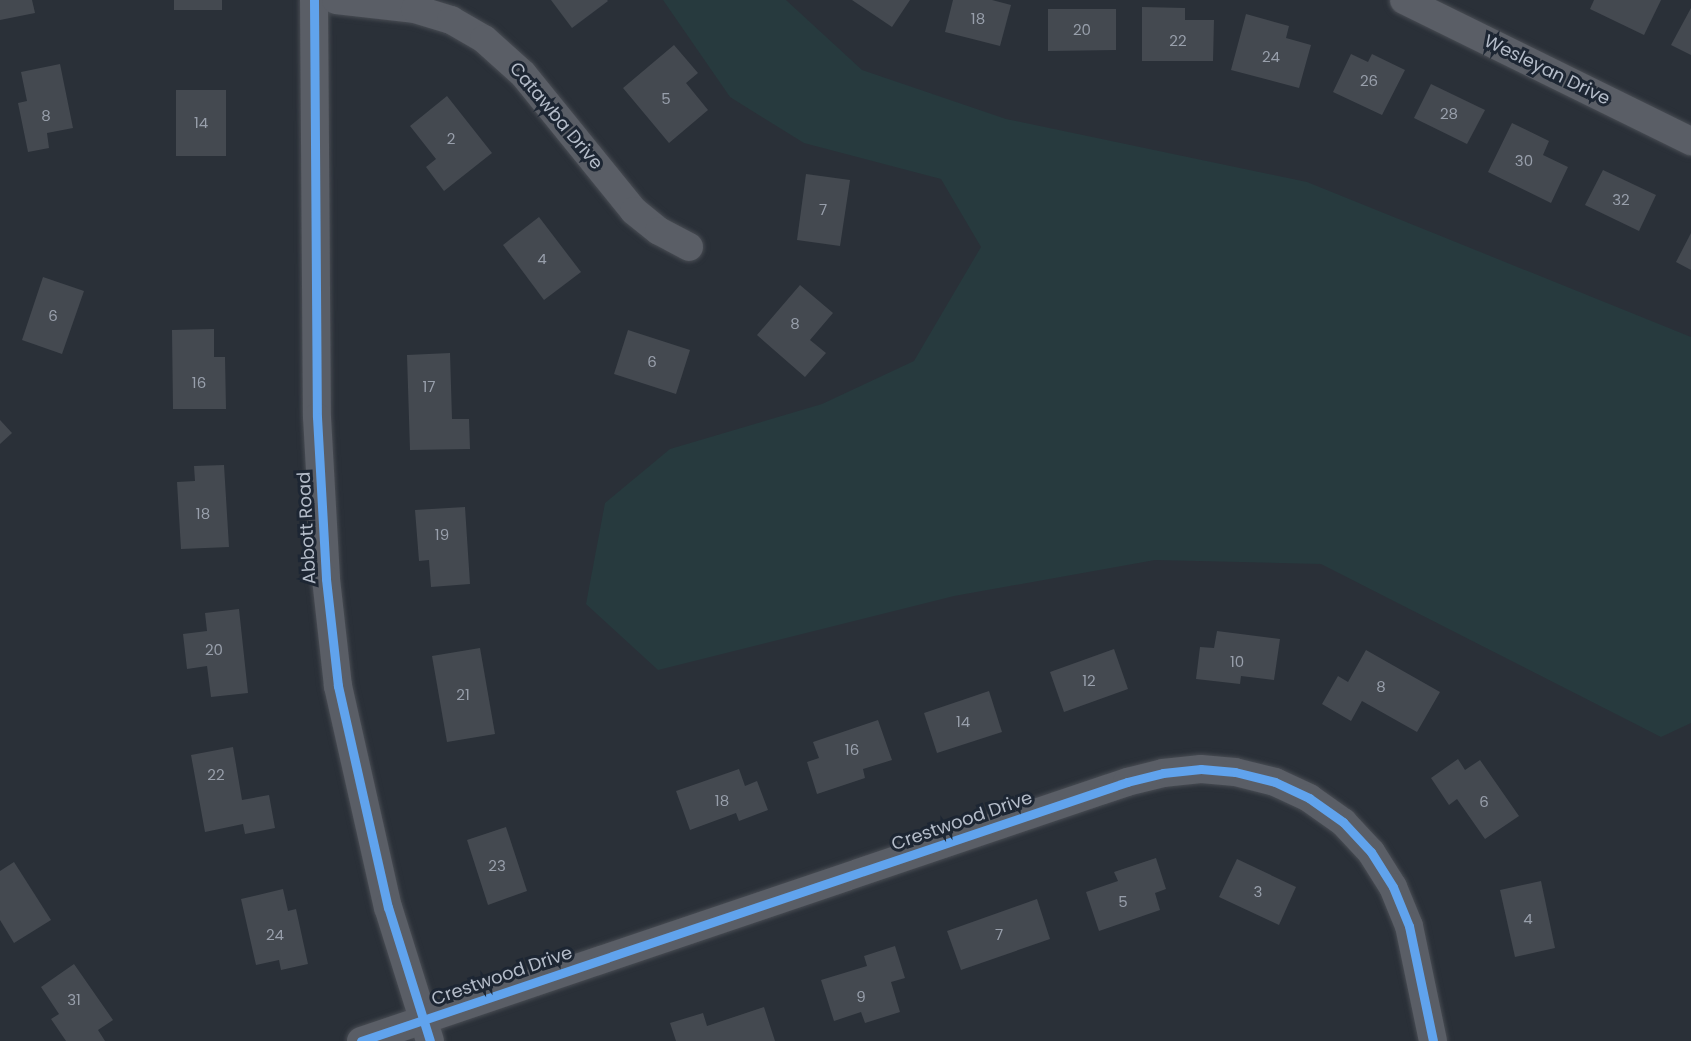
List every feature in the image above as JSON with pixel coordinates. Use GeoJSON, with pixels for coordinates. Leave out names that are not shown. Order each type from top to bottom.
{"type":"FeatureCollection","features":[{"type":"Feature","properties":{"kind":"street","name":"Abbott Road"},"geometry":{"type":"LineString","coordinates":[[314,0],[317,417],[326,579],[338,686],[388,907],[426,1031]]}},
{"type":"Feature","properties":{"kind":"street","name":"Catawba Drive"},"geometry":{"type":"LineString","coordinates":[[336,0],[415,9],[451,20],[484,39],[523,74],[634,211],[659,231],[689,247]]}},
{"type":"Feature","properties":{"kind":"street","name":"Wesleyan Drive"},"geometry":{"type":"LineString","coordinates":[[1404,0],[1691,141]]}},
{"type":"Feature","properties":{"kind":"street","name":"Crestwood Drive"},"geometry":{"type":"LineString","coordinates":[[361,1041],[426,1031],[1127,782],[1163,772],[1201,769],[1234,772],[1275,782],[1309,798],[1343,822],[1371,852],[1393,887],[1409,926],[1433,1041]]}},
{"type":"Feature","properties":{"kind":"green space"},"geometry":{"type":"Polygon","coordinates":[[[663,0],[786,0],[862,70],[1006,119],[1307,182],[1691,337],[1691,723],[1661,737],[1321,564],[1155,560],[954,596],[658,670],[586,604],[605,503],[670,449],[822,404],[914,361],[981,247],[941,179],[804,143],[730,97],[663,0]]]}},
{"type":"Feature","properties":{"kind":"building"},"geometry":{"type":"Polygon","coordinates":[[[0,0],[32,0],[35,13],[0,20],[0,0]]]}},
{"type":"Feature","properties":{"kind":"building"},"geometry":{"type":"Polygon","coordinates":[[[174,0],[222,0],[222,10],[174,10],[174,0]]]}},
{"type":"Feature","properties":{"kind":"building"},"geometry":{"type":"Polygon","coordinates":[[[551,0],[607,0],[608,1],[572,28],[551,0]]]}},
{"type":"Feature","properties":{"kind":"building"},"geometry":{"type":"Polygon","coordinates":[[[852,0],[910,0],[892,27],[852,0]]]}},
{"type":"Feature","properties":{"kind":"building"},"geometry":{"type":"Polygon","coordinates":[[[953,0],[992,0],[1011,5],[1000,46],[945,32],[953,0]]]}},
{"type":"Feature","properties":{"kind":"building"},"geometry":{"type":"Polygon","coordinates":[[[1594,0],[1661,0],[1644,35],[1590,9],[1594,0]]]}},
{"type":"Feature","properties":{"kind":"building"},"geometry":{"type":"Polygon","coordinates":[[[1142,7],[1185,8],[1185,20],[1214,20],[1213,61],[1142,61],[1142,7]]]}},
{"type":"Feature","properties":{"kind":"building"},"geometry":{"type":"Polygon","coordinates":[[[1691,8],[1691,55],[1671,45],[1691,8]]]}},
{"type":"Feature","properties":{"kind":"building"},"geometry":{"type":"Polygon","coordinates":[[[1048,9],[1116,9],[1116,50],[1048,51],[1048,9]]]}},
{"type":"Feature","properties":{"kind":"building"},"geometry":{"type":"Polygon","coordinates":[[[1246,14],[1289,26],[1286,38],[1311,45],[1299,88],[1231,70],[1246,14]]]}},
{"type":"Feature","properties":{"kind":"building"},"geometry":{"type":"Polygon","coordinates":[[[674,45],[698,73],[686,83],[708,110],[669,143],[623,88],[674,45]]]}},
{"type":"Feature","properties":{"kind":"building"},"geometry":{"type":"Polygon","coordinates":[[[1351,54],[1368,62],[1372,54],[1405,70],[1382,115],[1333,92],[1351,54]]]}},
{"type":"Feature","properties":{"kind":"building"},"geometry":{"type":"Polygon","coordinates":[[[60,64],[73,128],[47,133],[49,148],[28,152],[18,103],[27,101],[21,72],[60,64]]]}},
{"type":"Feature","properties":{"kind":"building"},"geometry":{"type":"Polygon","coordinates":[[[1431,84],[1485,110],[1467,144],[1414,118],[1431,84]]]}},
{"type":"Feature","properties":{"kind":"building"},"geometry":{"type":"Polygon","coordinates":[[[176,90],[226,90],[226,156],[176,156],[176,90]]]}},
{"type":"Feature","properties":{"kind":"building"},"geometry":{"type":"Polygon","coordinates":[[[447,96],[492,153],[444,191],[426,167],[436,159],[410,126],[447,96]]]}},
{"type":"Feature","properties":{"kind":"building"},"geometry":{"type":"Polygon","coordinates":[[[1512,123],[1549,141],[1543,155],[1568,167],[1551,203],[1488,172],[1512,123]]]}},
{"type":"Feature","properties":{"kind":"building"},"geometry":{"type":"Polygon","coordinates":[[[1603,170],[1656,195],[1639,231],[1585,205],[1603,170]]]}},
{"type":"Feature","properties":{"kind":"building"},"geometry":{"type":"Polygon","coordinates":[[[806,174],[850,180],[840,246],[797,240],[806,174]]]}},
{"type":"Feature","properties":{"kind":"building"},"geometry":{"type":"Polygon","coordinates":[[[539,217],[581,272],[544,300],[503,245],[539,217]]]}},
{"type":"Feature","properties":{"kind":"building"},"geometry":{"type":"Polygon","coordinates":[[[1691,233],[1691,270],[1676,262],[1691,233]]]}},
{"type":"Feature","properties":{"kind":"building"},"geometry":{"type":"Polygon","coordinates":[[[43,277],[84,291],[62,354],[22,340],[43,277]]]}},
{"type":"Feature","properties":{"kind":"building"},"geometry":{"type":"Polygon","coordinates":[[[800,285],[833,313],[810,340],[826,353],[805,377],[757,335],[800,285]]]}},
{"type":"Feature","properties":{"kind":"building"},"geometry":{"type":"Polygon","coordinates":[[[214,329],[214,357],[225,357],[226,409],[173,409],[172,330],[214,329]]]}},
{"type":"Feature","properties":{"kind":"building"},"geometry":{"type":"Polygon","coordinates":[[[628,330],[690,350],[676,394],[614,374],[628,330]]]}},
{"type":"Feature","properties":{"kind":"building"},"geometry":{"type":"Polygon","coordinates":[[[450,353],[452,419],[469,419],[470,449],[410,450],[407,355],[450,353]]]}},
{"type":"Feature","properties":{"kind":"building"},"geometry":{"type":"Polygon","coordinates":[[[0,420],[12,433],[0,444],[0,420]]]}},
{"type":"Feature","properties":{"kind":"building"},"geometry":{"type":"Polygon","coordinates":[[[224,465],[229,547],[181,549],[177,482],[195,481],[194,466],[224,465]]]}},
{"type":"Feature","properties":{"kind":"building"},"geometry":{"type":"Polygon","coordinates":[[[465,507],[470,584],[431,587],[429,560],[419,561],[415,510],[465,507]]]}},
{"type":"Feature","properties":{"kind":"building"},"geometry":{"type":"Polygon","coordinates":[[[239,609],[248,693],[211,697],[207,666],[187,669],[183,634],[207,631],[205,613],[239,609]]]}},
{"type":"Feature","properties":{"kind":"building"},"geometry":{"type":"Polygon","coordinates":[[[1217,631],[1280,639],[1274,680],[1241,676],[1240,684],[1196,679],[1200,647],[1214,648],[1217,631]]]}},
{"type":"Feature","properties":{"kind":"building"},"geometry":{"type":"Polygon","coordinates":[[[480,648],[495,734],[447,742],[432,656],[480,648]]]}},
{"type":"Feature","properties":{"kind":"building"},"geometry":{"type":"Polygon","coordinates":[[[1114,649],[1128,689],[1064,712],[1050,672],[1114,649]]]}},
{"type":"Feature","properties":{"kind":"building"},"geometry":{"type":"Polygon","coordinates":[[[1366,650],[1440,692],[1417,732],[1362,701],[1351,721],[1322,704],[1338,676],[1348,682],[1366,650]]]}},
{"type":"Feature","properties":{"kind":"building"},"geometry":{"type":"Polygon","coordinates":[[[989,691],[1002,732],[937,753],[924,713],[989,691]]]}},
{"type":"Feature","properties":{"kind":"building"},"geometry":{"type":"Polygon","coordinates":[[[878,720],[892,760],[863,769],[865,778],[817,794],[807,762],[819,758],[813,742],[878,720]]]}},
{"type":"Feature","properties":{"kind":"building"},"geometry":{"type":"Polygon","coordinates":[[[233,747],[242,800],[269,795],[275,828],[245,834],[243,824],[205,832],[191,755],[233,747]]]}},
{"type":"Feature","properties":{"kind":"building"},"geometry":{"type":"Polygon","coordinates":[[[1458,759],[1465,770],[1480,760],[1519,816],[1485,839],[1457,799],[1449,805],[1431,778],[1458,759]]]}},
{"type":"Feature","properties":{"kind":"building"},"geometry":{"type":"Polygon","coordinates":[[[739,769],[745,786],[757,781],[768,810],[739,821],[736,813],[690,830],[676,791],[739,769]]]}},
{"type":"Feature","properties":{"kind":"building"},"geometry":{"type":"Polygon","coordinates":[[[506,827],[527,891],[488,905],[467,840],[506,827]]]}},
{"type":"Feature","properties":{"kind":"building"},"geometry":{"type":"Polygon","coordinates":[[[1156,858],[1166,889],[1155,893],[1160,910],[1099,931],[1086,892],[1118,881],[1114,872],[1156,858]]]}},
{"type":"Feature","properties":{"kind":"building"},"geometry":{"type":"Polygon","coordinates":[[[1237,859],[1296,887],[1279,925],[1219,897],[1237,859]]]}},
{"type":"Feature","properties":{"kind":"building"},"geometry":{"type":"Polygon","coordinates":[[[14,862],[51,920],[14,943],[0,920],[0,871],[14,862]]]}},
{"type":"Feature","properties":{"kind":"building"},"geometry":{"type":"Polygon","coordinates":[[[1541,881],[1555,948],[1515,957],[1500,890],[1541,881]]]}},
{"type":"Feature","properties":{"kind":"building"},"geometry":{"type":"Polygon","coordinates":[[[283,889],[288,911],[296,909],[308,964],[281,970],[279,960],[256,965],[241,899],[283,889]]]}},
{"type":"Feature","properties":{"kind":"building"},"geometry":{"type":"Polygon","coordinates":[[[1037,899],[1050,939],[961,970],[947,931],[1037,899]]]}},
{"type":"Feature","properties":{"kind":"building"},"geometry":{"type":"Polygon","coordinates":[[[895,946],[905,978],[891,982],[900,1012],[865,1023],[861,1012],[834,1021],[821,980],[867,966],[864,956],[895,946]]]}},
{"type":"Feature","properties":{"kind":"building"},"geometry":{"type":"Polygon","coordinates":[[[74,964],[113,1020],[98,1030],[105,1041],[66,1041],[51,1019],[59,1014],[41,987],[74,964]]]}},
{"type":"Feature","properties":{"kind":"building"},"geometry":{"type":"Polygon","coordinates":[[[764,1007],[775,1041],[676,1041],[670,1023],[703,1013],[707,1026],[764,1007]]]}},
{"type":"Feature","properties":{"kind":"cycle path"},"geometry":{"type":"LineString","coordinates":[[314,0],[317,417],[326,579],[338,686],[388,907],[430,1041]]}},
{"type":"Feature","properties":{"kind":"cycle path"},"geometry":{"type":"LineString","coordinates":[[361,1041],[1127,782],[1163,773],[1201,769],[1235,772],[1275,782],[1309,798],[1343,822],[1371,852],[1393,887],[1409,926],[1433,1041]]}}]}
